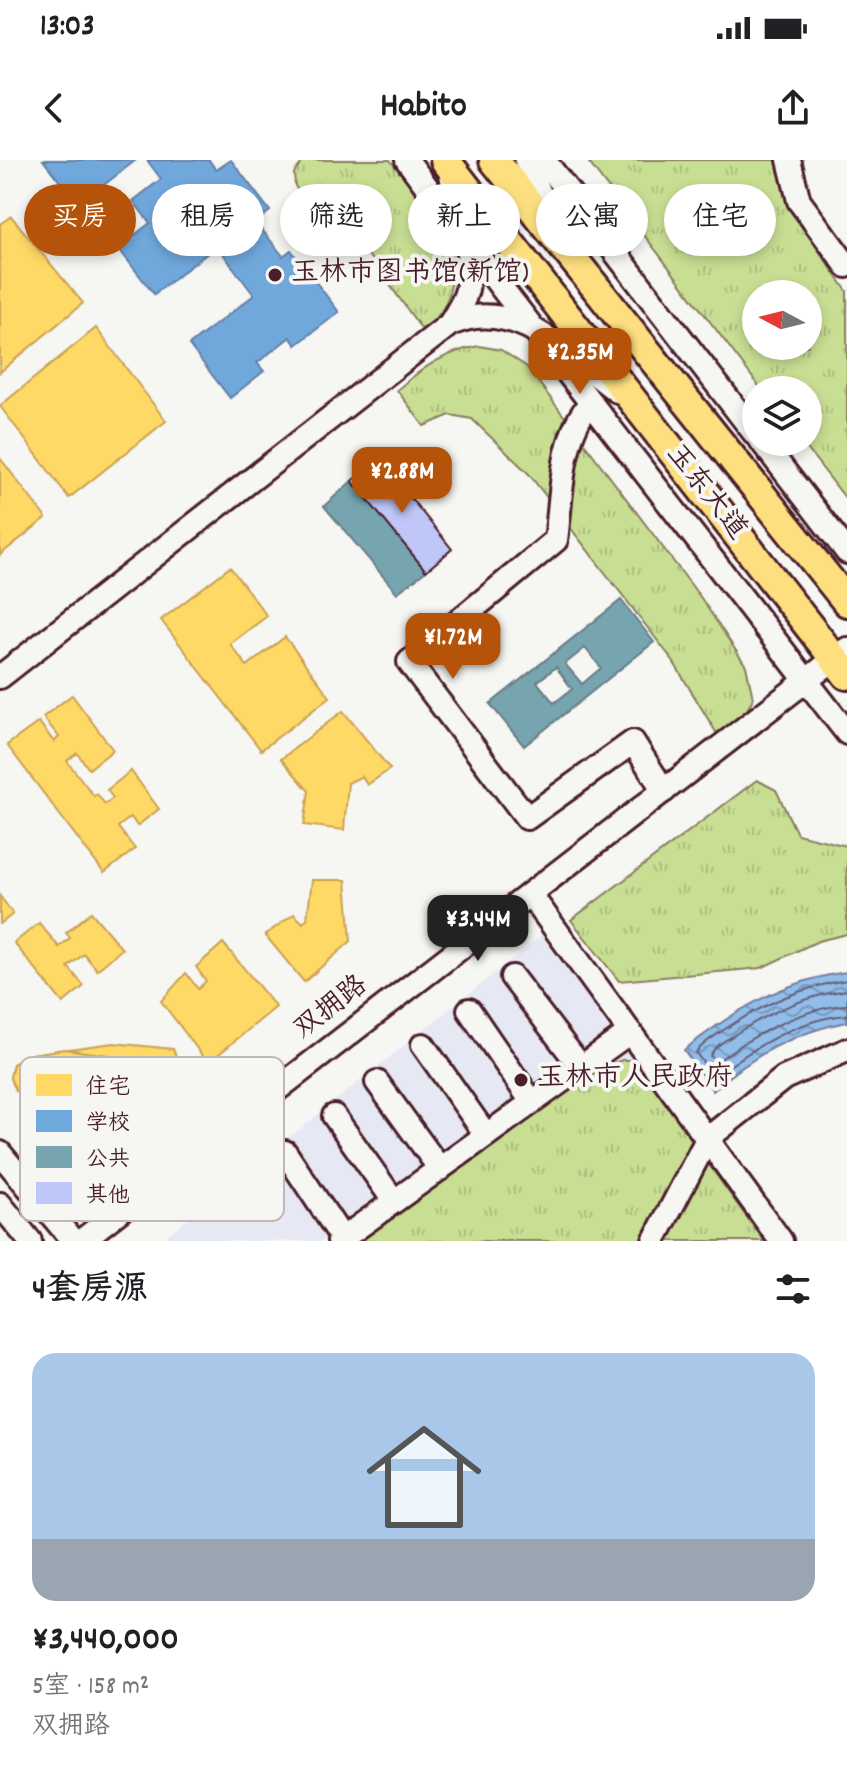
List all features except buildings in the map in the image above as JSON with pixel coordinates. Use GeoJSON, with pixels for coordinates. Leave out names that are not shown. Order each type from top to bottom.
{"type":"FeatureCollection","features":[{"type":"Feature","properties":{"kind":"main road","name":"玉东大道"},"geometry":{"type":"LineString","coordinates":[[494,160],[536,212]]}},
{"type":"Feature","properties":{"kind":"main road","name":"玉东大道"},"geometry":{"type":"LineString","coordinates":[[446,162],[636,405],[843,661]]}},
{"type":"Feature","properties":{"kind":"main road","name":"玉东大道"},"geometry":{"type":"LineString","coordinates":[[571,256],[847,602]]}},
{"type":"Feature","properties":{"kind":"street"},"geometry":{"type":"LineString","coordinates":[[407,160],[425,184]]}},
{"type":"Feature","properties":{"kind":"street"},"geometry":{"type":"LineString","coordinates":[[526,160],[536,184]]}},
{"type":"Feature","properties":{"kind":"street"},"geometry":{"type":"LineString","coordinates":[[544,160],[742,417]]}},
{"type":"Feature","properties":{"kind":"street"},"geometry":{"type":"LineString","coordinates":[[789,160],[799,201],[847,266]]}},
{"type":"Feature","properties":{"kind":"street"},"geometry":{"type":"LineString","coordinates":[[446,162],[453,184]]}},
{"type":"Feature","properties":{"kind":"street"},"geometry":{"type":"LineString","coordinates":[[450,324],[467,293],[468,256]]}},
{"type":"Feature","properties":{"kind":"street"},"geometry":{"type":"LineString","coordinates":[[479,256],[847,733]]}},
{"type":"Feature","properties":{"kind":"street"},"geometry":{"type":"LineString","coordinates":[[0,677],[450,324],[475,317],[502,318],[536,332],[636,405]]}},
{"type":"Feature","properties":{"kind":"street"},"geometry":{"type":"LineString","coordinates":[[586,341],[617,435]]}},
{"type":"Feature","properties":{"kind":"street"},"geometry":{"type":"LineString","coordinates":[[591,403],[581,414],[567,454],[556,540],[409,662],[527,818],[633,742],[664,791]]}},
{"type":"Feature","properties":{"kind":"street"},"geometry":{"type":"LineString","coordinates":[[773,456],[847,552]]}},
{"type":"Feature","properties":{"kind":"street","name":"双拥路"},"geometry":{"type":"LineString","coordinates":[[284,1084],[806,681],[843,661]]}},
{"type":"Feature","properties":{"kind":"street"},"geometry":{"type":"LineString","coordinates":[[530,894],[781,1241]]}},
{"type":"Feature","properties":{"kind":"street"},"geometry":{"type":"LineString","coordinates":[[512,977],[581,1067]]}},
{"type":"Feature","properties":{"kind":"street"},"geometry":{"type":"LineString","coordinates":[[469,1010],[532,1102]]}},
{"type":"Feature","properties":{"kind":"street"},"geometry":{"type":"LineString","coordinates":[[285,1152],[341,1240],[630,1032]]}},
{"type":"Feature","properties":{"kind":"street"},"geometry":{"type":"LineString","coordinates":[[423,1045],[486,1135]]}},
{"type":"Feature","properties":{"kind":"street"},"geometry":{"type":"LineString","coordinates":[[654,1241],[707,1139],[784,1078],[847,1050]]}},
{"type":"Feature","properties":{"kind":"street"},"geometry":{"type":"LineString","coordinates":[[377,1082],[440,1169]]}},
{"type":"Feature","properties":{"kind":"street"},"geometry":{"type":"LineString","coordinates":[[334,1116],[394,1201]]}},
{"type":"Feature","properties":{"kind":"street"},"geometry":{"type":"LineString","coordinates":[[0,1153],[20,1177]]}},
{"type":"Feature","properties":{"kind":"street"},"geometry":{"type":"LineString","coordinates":[[0,1204],[30,1241]]}},
{"type":"Feature","properties":{"kind":"street"},"geometry":{"type":"LineString","coordinates":[[56,1221],[73,1241]]}},
{"type":"Feature","properties":{"kind":"street","name":"双拥路"},"geometry":{"type":"LineString","coordinates":[[81,1241],[107,1221]]}},
{"type":"Feature","properties":{"kind":"shaded area","name":"玉林市人民政府"},"geometry":{"type":"Polygon","coordinates":[[[562,919],[798,1241],[160,1241],[185,1221],[284,1221],[284,1142],[562,919]]]}},
{"type":"Feature","properties":{"kind":"green space"},"geometry":{"type":"Polygon","coordinates":[[[304,160],[390,160],[410,184],[408,256],[450,256],[452,270],[450,290],[443,308],[423,331],[369,256],[392,256],[392,184],[295,184],[294,173],[304,160]]]}},
{"type":"Feature","properties":{"kind":"green space"},"geometry":{"type":"Polygon","coordinates":[[[587,160],[779,160],[791,211],[847,291],[847,500],[813,456],[822,456],[822,376],[751,376],[648,240],[648,184],[605,184],[587,160]]]}},
{"type":"Feature","properties":{"kind":"green space"},"geometry":{"type":"Polygon","coordinates":[[[479,346],[501,350],[527,367],[701,598],[746,666],[753,698],[742,720],[719,737],[671,658],[528,473],[472,419],[450,415],[424,426],[397,390],[435,362],[479,346]]]}},
{"type":"Feature","properties":{"kind":"green space"},"geometry":{"type":"Polygon","coordinates":[[[757,780],[776,790],[797,834],[847,846],[847,934],[818,941],[761,968],[619,981],[571,920],[757,780]]]}},
{"type":"Feature","properties":{"kind":"green space"},"geometry":{"type":"Polygon","coordinates":[[[622,1060],[635,1060],[765,1241],[359,1241],[586,1073],[622,1060]]]}},
{"type":"Feature","properties":{"kind":"water"},"geometry":{"type":"Polygon","coordinates":[[[847,972],[847,1022],[810,1032],[775,1047],[743,1066],[713,1091],[684,1050],[760,999],[801,982],[847,972]]]}},
{"type":"Feature","properties":{"kind":"place","name":"玉林市图书馆(新馆)"},"geometry":{"type":"Point","coordinates":[275,275]}},
{"type":"Feature","properties":{"kind":"place","name":"玉林市人民政府"},"geometry":{"type":"Point","coordinates":[521,1080]}}]}
